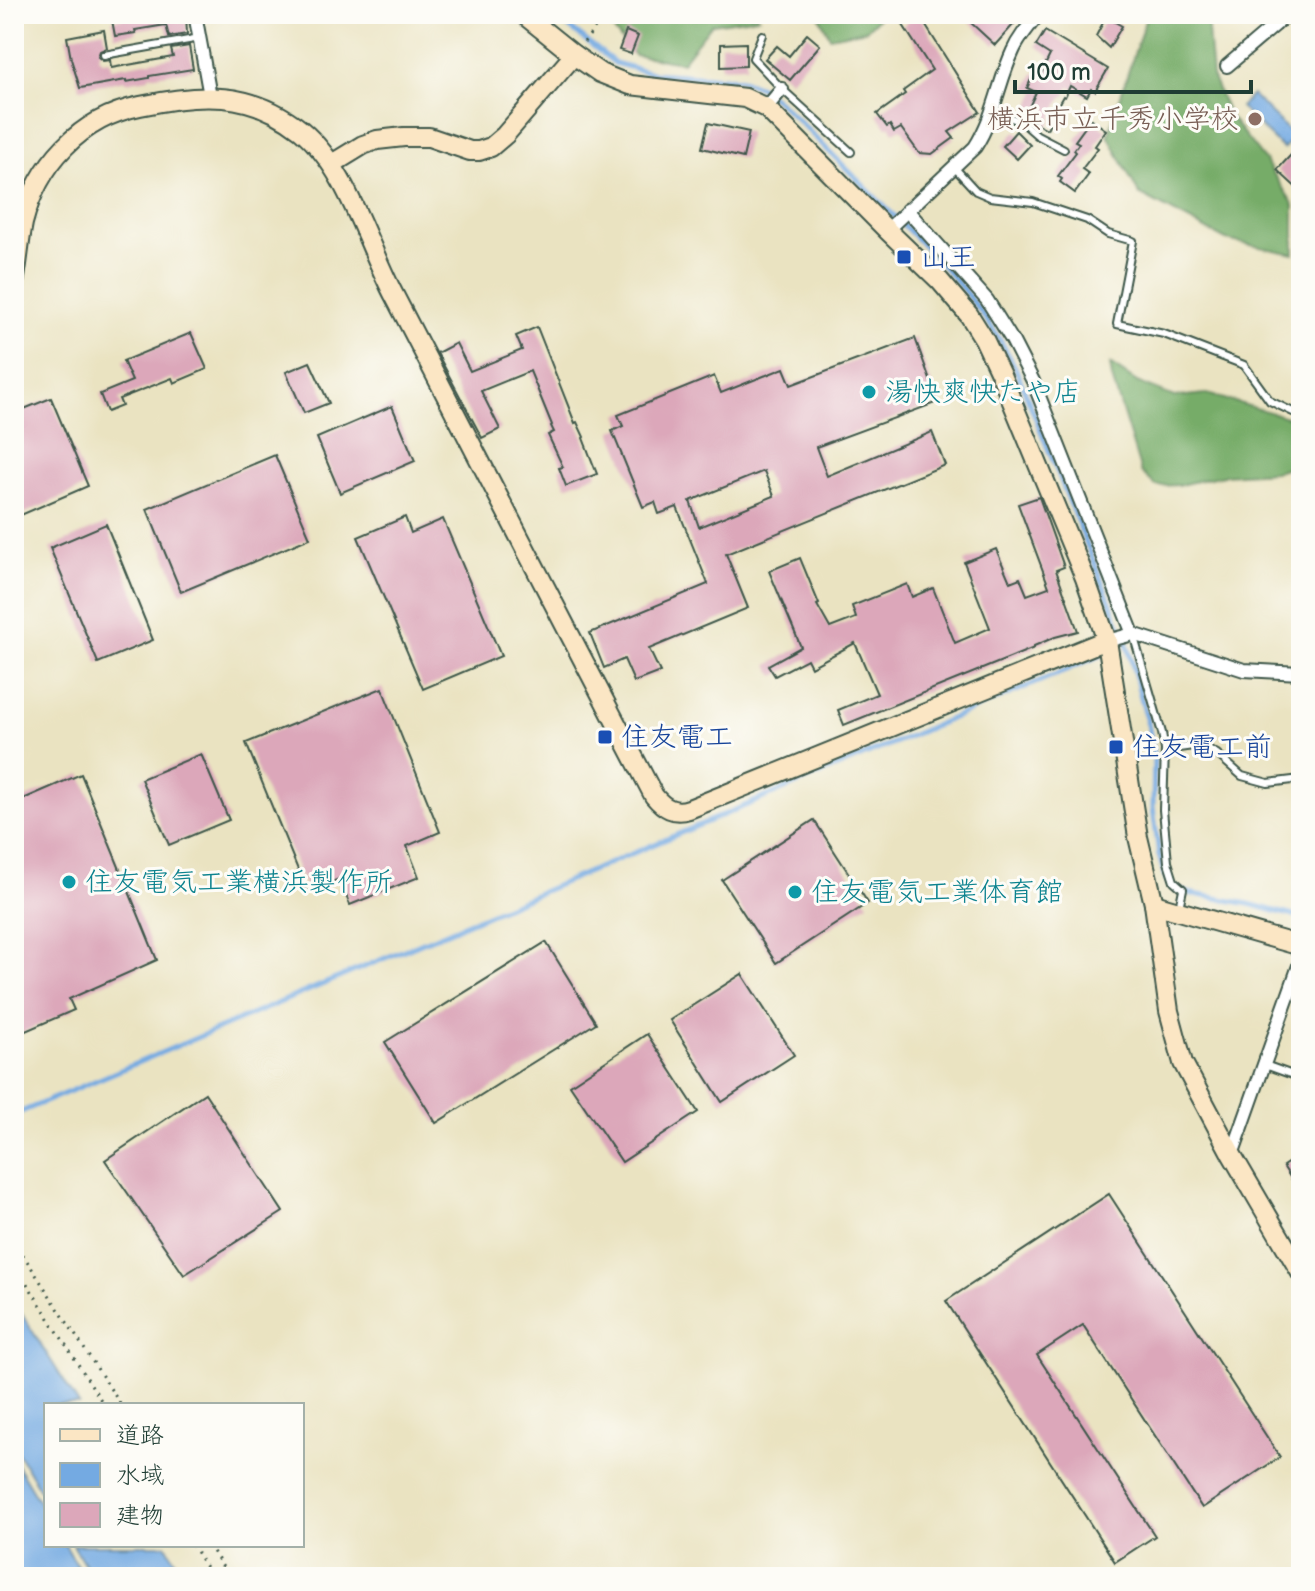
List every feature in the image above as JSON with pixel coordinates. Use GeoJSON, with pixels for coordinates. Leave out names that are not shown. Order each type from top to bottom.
{"type":"FeatureCollection","features":[{"type":"Feature","properties":{"kind":"street"},"geometry":{"type":"LineString","coordinates":[[195,14],[210,96]]}},
{"type":"Feature","properties":{"kind":"street"},"geometry":{"type":"LineString","coordinates":[[523,14],[578,50],[600,73],[630,85],[745,98],[768,105],[940,281],[969,315],[984,339],[1085,578],[1119,641]]}},
{"type":"Feature","properties":{"kind":"street"},"geometry":{"type":"LineString","coordinates":[[887,230],[975,147],[986,131],[1013,51],[1039,14]]}},
{"type":"Feature","properties":{"kind":"street"},"geometry":{"type":"LineString","coordinates":[[1227,66],[1288,14]]}},
{"type":"Feature","properties":{"kind":"street"},"geometry":{"type":"LineString","coordinates":[[332,164],[363,145],[404,137],[429,137],[470,151],[491,147],[505,135],[578,50]]}},
{"type":"Feature","properties":{"kind":"street"},"geometry":{"type":"LineString","coordinates":[[768,105],[782,89]]}},
{"type":"Feature","properties":{"kind":"street"},"geometry":{"type":"LineString","coordinates":[[14,283],[20,237],[29,205],[43,174],[63,147],[88,126],[118,111],[195,96],[242,101],[286,119],[312,140],[341,179],[382,273],[654,796],[668,809],[681,812],[689,809],[1096,644],[1119,641],[1244,670],[1301,673]]}},
{"type":"Feature","properties":{"kind":"street"},"geometry":{"type":"LineString","coordinates":[[907,210],[987,300],[1033,381],[1119,641],[1112,676],[1138,837],[1154,904],[1169,1011],[1183,1063],[1301,1273]]}},
{"type":"Feature","properties":{"kind":"street"},"geometry":{"type":"LineString","coordinates":[[1154,904],[1301,946]]}},
{"type":"Feature","properties":{"kind":"street"},"geometry":{"type":"LineString","coordinates":[[1232,1155],[1301,960]]}},
{"type":"Feature","properties":{"kind":"lane"},"geometry":{"type":"LineString","coordinates":[[762,35],[753,58],[851,152]]}},
{"type":"Feature","properties":{"kind":"lane"},"geometry":{"type":"LineString","coordinates":[[104,55],[200,38]]}},
{"type":"Feature","properties":{"kind":"lane"},"geometry":{"type":"LineString","coordinates":[[993,111],[1022,122],[1037,135],[1064,149]]}},
{"type":"Feature","properties":{"kind":"lane"},"geometry":{"type":"LineString","coordinates":[[954,167],[976,191],[990,197],[1033,202],[1087,220],[1108,234],[1133,241],[1117,324],[1164,334],[1244,365],[1270,401],[1301,413]]}},
{"type":"Feature","properties":{"kind":"lane"},"geometry":{"type":"LineString","coordinates":[[1119,641],[1162,733],[1165,750],[1163,810],[1168,862],[1174,881],[1183,889],[1178,910]]}},
{"type":"Feature","properties":{"kind":"lane"},"geometry":{"type":"LineString","coordinates":[[1165,750],[1200,745],[1217,754],[1242,776],[1268,783],[1301,779]]}},
{"type":"Feature","properties":{"kind":"lane"},"geometry":{"type":"LineString","coordinates":[[1265,1065],[1301,1078]]}},
{"type":"Feature","properties":{"kind":"path"},"geometry":{"type":"LineString","coordinates":[[578,50],[606,14]]}},
{"type":"Feature","properties":{"kind":"path"},"geometry":{"type":"LineString","coordinates":[[14,1241],[120,1403]]}},
{"type":"Feature","properties":{"kind":"path"},"geometry":{"type":"LineString","coordinates":[[14,1263],[103,1403]]}},
{"type":"Feature","properties":{"kind":"path"},"geometry":{"type":"LineString","coordinates":[[193,1547],[212,1577]]}},
{"type":"Feature","properties":{"kind":"path"},"geometry":{"type":"LineString","coordinates":[[210,1547],[229,1577]]}},
{"type":"Feature","properties":{"kind":"green space"},"geometry":{"type":"Polygon","coordinates":[[[600,14],[757,14],[759,17],[712,24],[682,62],[634,55],[600,14]]]}},
{"type":"Feature","properties":{"kind":"green space"},"geometry":{"type":"Polygon","coordinates":[[[818,14],[882,14],[866,30],[830,37],[818,14]]]}},
{"type":"Feature","properties":{"kind":"green space"},"geometry":{"type":"Polygon","coordinates":[[[1147,14],[1211,14],[1207,19],[1212,76],[1228,114],[1266,162],[1294,205],[1294,254],[1226,240],[1139,194],[1108,135],[1147,14]]]}},
{"type":"Feature","properties":{"kind":"green space"},"geometry":{"type":"Polygon","coordinates":[[[1110,364],[1137,382],[1174,397],[1207,394],[1301,421],[1301,462],[1274,472],[1223,475],[1180,485],[1156,486],[1141,472],[1110,364]]]}},
{"type":"Feature","properties":{"kind":"water"},"geometry":{"type":"Polygon","coordinates":[[[1252,95],[1295,137],[1283,149],[1240,107],[1252,95]]]}},
{"type":"Feature","properties":{"kind":"water"},"geometry":{"type":"Polygon","coordinates":[[[14,1312],[21,1313],[78,1403],[44,1403],[44,1497],[14,1447],[14,1312]]]}},
{"type":"Feature","properties":{"kind":"water"},"geometry":{"type":"Polygon","coordinates":[[[14,1460],[44,1510],[44,1547],[66,1547],[84,1577],[17,1577],[14,1571],[14,1460]]]}},
{"type":"Feature","properties":{"kind":"water"},"geometry":{"type":"Polygon","coordinates":[[[74,1547],[167,1547],[186,1577],[92,1577],[74,1547]]]}},
{"type":"Feature","properties":{"kind":"building"},"geometry":{"type":"Polygon","coordinates":[[[136,14],[186,14],[187,34],[169,37],[166,25],[115,36],[112,20],[136,14]]]}},
{"type":"Feature","properties":{"kind":"building"},"geometry":{"type":"Polygon","coordinates":[[[977,14],[1023,14],[995,45],[970,22],[977,14]]]}},
{"type":"Feature","properties":{"kind":"building"},"geometry":{"type":"Polygon","coordinates":[[[919,15],[980,112],[949,132],[954,138],[932,154],[919,153],[901,128],[894,132],[877,114],[932,70],[903,25],[919,15]]]}},
{"type":"Feature","properties":{"kind":"building"},"geometry":{"type":"Polygon","coordinates":[[[1106,17],[1122,26],[1109,48],[1096,36],[1106,17]]]}},
{"type":"Feature","properties":{"kind":"building"},"geometry":{"type":"Polygon","coordinates":[[[104,30],[107,48],[100,51],[98,57],[103,61],[110,60],[111,68],[173,57],[171,49],[189,46],[193,69],[80,88],[67,37],[104,30]]]}},
{"type":"Feature","properties":{"kind":"building"},"geometry":{"type":"Polygon","coordinates":[[[626,31],[638,36],[631,54],[619,50],[626,31]]]}},
{"type":"Feature","properties":{"kind":"building"},"geometry":{"type":"Polygon","coordinates":[[[1045,31],[1108,69],[1095,91],[1091,89],[1087,96],[1070,86],[1047,129],[1027,119],[1034,112],[1028,109],[1036,92],[1027,88],[1034,73],[1040,76],[1050,55],[1036,46],[1045,31]]]}},
{"type":"Feature","properties":{"kind":"building"},"geometry":{"type":"Polygon","coordinates":[[[807,34],[820,45],[790,80],[765,59],[777,46],[789,56],[807,34]]]}},
{"type":"Feature","properties":{"kind":"building"},"geometry":{"type":"Polygon","coordinates":[[[746,43],[746,66],[721,67],[721,44],[746,43]]]}},
{"type":"Feature","properties":{"kind":"building"},"geometry":{"type":"Polygon","coordinates":[[[1091,119],[1106,130],[1095,146],[1098,148],[1082,169],[1089,174],[1075,193],[1060,182],[1062,179],[1058,176],[1076,152],[1074,150],[1079,143],[1075,141],[1091,119]]]}},
{"type":"Feature","properties":{"kind":"building"},"geometry":{"type":"Polygon","coordinates":[[[708,123],[749,132],[743,158],[702,148],[708,123]]]}},
{"type":"Feature","properties":{"kind":"building"},"geometry":{"type":"Polygon","coordinates":[[[1016,131],[1030,145],[1017,159],[1003,146],[1016,131]]]}},
{"type":"Feature","properties":{"kind":"building"},"geometry":{"type":"Polygon","coordinates":[[[1301,144],[1301,192],[1277,170],[1301,144]]]}},
{"type":"Feature","properties":{"kind":"building"},"geometry":{"type":"Polygon","coordinates":[[[537,327],[597,474],[566,486],[559,468],[563,467],[548,435],[554,432],[552,425],[530,371],[481,391],[500,429],[482,438],[437,353],[456,343],[470,371],[522,350],[516,336],[537,327]]]}},
{"type":"Feature","properties":{"kind":"building"},"geometry":{"type":"Polygon","coordinates":[[[191,333],[207,369],[174,383],[172,378],[119,399],[122,406],[107,412],[100,394],[132,381],[123,361],[191,333]]]}},
{"type":"Feature","properties":{"kind":"building"},"geometry":{"type":"Polygon","coordinates":[[[915,338],[938,402],[816,447],[827,476],[932,432],[945,465],[726,554],[748,608],[649,649],[660,672],[634,682],[624,659],[604,668],[590,633],[708,584],[677,507],[659,514],[655,502],[643,507],[612,431],[623,426],[618,415],[714,376],[721,393],[784,368],[791,385],[915,338]],[[764,471],[690,501],[699,527],[774,496],[764,471]]]}},
{"type":"Feature","properties":{"kind":"building"},"geometry":{"type":"Polygon","coordinates":[[[310,362],[329,403],[304,413],[286,372],[310,362]]]}},
{"type":"Feature","properties":{"kind":"building"},"geometry":{"type":"Polygon","coordinates":[[[51,398],[88,486],[14,518],[14,413],[51,398]]]}},
{"type":"Feature","properties":{"kind":"building"},"geometry":{"type":"Polygon","coordinates":[[[392,406],[415,461],[340,493],[317,438],[392,406]]]}},
{"type":"Feature","properties":{"kind":"building"},"geometry":{"type":"Polygon","coordinates":[[[275,455],[310,538],[181,592],[147,509],[275,455]]]}},
{"type":"Feature","properties":{"kind":"building"},"geometry":{"type":"Polygon","coordinates":[[[1039,497],[1064,567],[1056,570],[1078,631],[1055,637],[844,725],[838,710],[877,694],[855,643],[811,667],[807,659],[775,676],[768,665],[801,647],[769,571],[800,558],[817,605],[830,628],[856,618],[852,606],[907,584],[912,597],[933,588],[955,643],[990,628],[964,562],[996,549],[1010,582],[1020,578],[1027,595],[1049,587],[1018,504],[1039,497]]]}},
{"type":"Feature","properties":{"kind":"building"},"geometry":{"type":"Polygon","coordinates":[[[405,517],[411,533],[443,519],[501,656],[423,689],[358,537],[405,517]]]}},
{"type":"Feature","properties":{"kind":"building"},"geometry":{"type":"Polygon","coordinates":[[[106,524],[153,640],[98,663],[50,548],[106,524]]]}},
{"type":"Feature","properties":{"kind":"building"},"geometry":{"type":"Polygon","coordinates":[[[382,688],[440,832],[407,846],[419,877],[350,905],[339,879],[307,892],[246,743],[382,688]]]}},
{"type":"Feature","properties":{"kind":"building"},"geometry":{"type":"Polygon","coordinates":[[[201,754],[229,820],[169,845],[141,779],[201,754]]]}},
{"type":"Feature","properties":{"kind":"building","name":"住友電気工業横浜製作所"},"geometry":{"type":"Polygon","coordinates":[[[81,774],[157,960],[69,999],[74,1010],[14,1036],[14,803],[81,774]]]}},
{"type":"Feature","properties":{"kind":"building","name":"住友電気工業体育館"},"geometry":{"type":"Polygon","coordinates":[[[814,820],[868,903],[776,963],[722,880],[814,820]]]}},
{"type":"Feature","properties":{"kind":"building"},"geometry":{"type":"Polygon","coordinates":[[[546,942],[596,1023],[436,1123],[385,1042],[546,942]]]}},
{"type":"Feature","properties":{"kind":"building"},"geometry":{"type":"Polygon","coordinates":[[[742,974],[794,1055],[722,1102],[670,1020],[742,974]]]}},
{"type":"Feature","properties":{"kind":"building"},"geometry":{"type":"Polygon","coordinates":[[[647,1034],[698,1112],[622,1162],[570,1085],[647,1034]]]}},
{"type":"Feature","properties":{"kind":"building"},"geometry":{"type":"Polygon","coordinates":[[[205,1093],[283,1212],[184,1275],[105,1160],[205,1093]]]}},
{"type":"Feature","properties":{"kind":"building"},"geometry":{"type":"Polygon","coordinates":[[[1301,1154],[1301,1194],[1283,1166],[1301,1154]]]}},
{"type":"Feature","properties":{"kind":"building"},"geometry":{"type":"Polygon","coordinates":[[[1109,1194],[1280,1457],[1202,1508],[1083,1325],[1037,1355],[1155,1536],[1115,1562],[946,1301],[1109,1194]]]}},
{"type":"Feature","properties":{"kind":"waterway"},"geometry":{"type":"LineString","coordinates":[[552,14],[615,63],[652,73],[740,79],[760,87],[779,102],[921,243],[973,301],[1015,367],[1127,644],[1154,756],[1153,807],[1165,876],[1171,887],[1188,893],[1249,904],[1301,918]]}},
{"type":"Feature","properties":{"kind":"waterway"},"geometry":{"type":"LineString","coordinates":[[14,1115],[1104,654]]}},
{"type":"Feature","properties":{"kind":"place","name":"横浜市立千秀小学校"},"geometry":{"type":"Point","coordinates":[1255,119]}},
{"type":"Feature","properties":{"kind":"place","name":"山王"},"geometry":{"type":"Point","coordinates":[904,257]}},
{"type":"Feature","properties":{"kind":"place","name":"湯快爽快たや店"},"geometry":{"type":"Point","coordinates":[869,392]}},
{"type":"Feature","properties":{"kind":"place","name":"住友電工"},"geometry":{"type":"Point","coordinates":[605,737]}},
{"type":"Feature","properties":{"kind":"place","name":"住友電工前"},"geometry":{"type":"Point","coordinates":[1116,747]}},
{"type":"Feature","properties":{"kind":"place","name":"住友電気工業横浜製作所"},"geometry":{"type":"Point","coordinates":[69,882]}},
{"type":"Feature","properties":{"kind":"place","name":"住友電気工業体育館"},"geometry":{"type":"Point","coordinates":[795,892]}}]}
